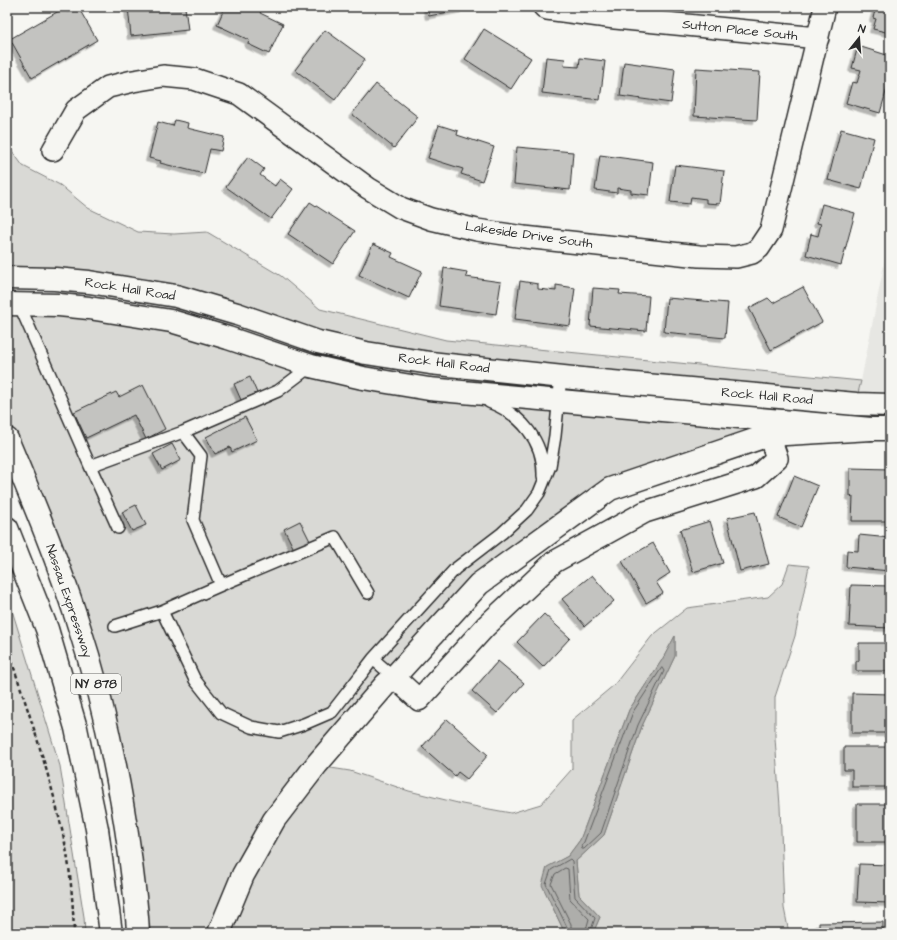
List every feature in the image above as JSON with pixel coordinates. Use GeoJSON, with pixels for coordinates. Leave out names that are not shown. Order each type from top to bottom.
{"type":"FeatureCollection","features":[{"type":"Feature","properties":{"kind":"main road","name":"Rock Hall Road"},"geometry":{"type":"LineString","coordinates":[[7,278],[55,279],[89,282],[176,296],[237,314],[318,342],[366,353],[430,363],[856,404],[890,405]]}},
{"type":"Feature","properties":{"kind":"main road","name":"Rock Hall Road"},"geometry":{"type":"LineString","coordinates":[[13,304],[59,305],[89,308],[171,321],[228,338],[310,366],[363,378],[429,389],[880,429]]}},
{"type":"Feature","properties":{"kind":"main road"},"geometry":{"type":"LineString","coordinates":[[219,933],[243,875],[274,820],[317,764],[386,684],[479,584],[610,489],[769,435],[880,429]]}},
{"type":"Feature","properties":{"kind":"main road","name":"Nassau Expressway"},"geometry":{"type":"LineString","coordinates":[[7,439],[43,525],[77,619],[106,718],[125,820],[137,912],[138,933]]}},
{"type":"Feature","properties":{"kind":"main road","name":"NY 878"},"geometry":{"type":"LineString","coordinates":[[7,528],[47,629],[76,728],[97,829],[111,933]]}},
{"type":"Feature","properties":{"kind":"street","name":"Sutton Place South"},"geometry":{"type":"LineString","coordinates":[[544,7],[548,9],[615,18],[818,38]]}},
{"type":"Feature","properties":{"kind":"street","name":"Lakeside Drive South"},"geometry":{"type":"LineString","coordinates":[[53,150],[76,110],[108,87],[163,76],[194,79],[239,94],[368,188],[401,208],[431,219],[477,230],[524,237],[699,256],[736,257],[752,254],[759,248],[771,230],[825,7]]}},
{"type":"Feature","properties":{"kind":"street"},"geometry":{"type":"LineString","coordinates":[[394,677],[419,700],[486,626],[554,562],[645,512],[756,477],[777,458],[769,435]]}},
{"type":"Feature","properties":{"kind":"lane"},"geometry":{"type":"LineString","coordinates":[[13,304],[118,528]]}},
{"type":"Feature","properties":{"kind":"lane"},"geometry":{"type":"LineString","coordinates":[[90,466],[184,432],[278,391],[310,366]]}},
{"type":"Feature","properties":{"kind":"lane"},"geometry":{"type":"LineString","coordinates":[[162,611],[195,680],[221,713],[251,727],[279,732],[304,724],[332,712],[373,659],[455,569],[502,534],[527,510],[539,493],[550,466],[561,376]]}},
{"type":"Feature","properties":{"kind":"lane"},"geometry":{"type":"LineString","coordinates":[[464,392],[503,407],[516,417],[528,430],[537,443],[543,465],[543,478],[539,493]]}},
{"type":"Feature","properties":{"kind":"lane"},"geometry":{"type":"LineString","coordinates":[[184,432],[201,456],[193,520],[221,585]]}},
{"type":"Feature","properties":{"kind":"lane"},"geometry":{"type":"LineString","coordinates":[[115,626],[162,611],[335,537],[368,593]]}},
{"type":"Feature","properties":{"kind":"lane"},"geometry":{"type":"LineString","coordinates":[[373,659],[394,677]]}},
{"type":"Feature","properties":{"kind":"path"},"geometry":{"type":"LineString","coordinates":[[7,647],[55,801],[66,849],[72,886],[74,933]]}},
{"type":"Feature","properties":{"kind":"shaded area"},"geometry":{"type":"Polygon","coordinates":[[[7,144],[23,166],[60,185],[88,208],[138,232],[174,234],[207,232],[281,276],[320,309],[446,340],[861,381],[856,401],[452,362],[268,322],[7,275],[7,144]]]}},
{"type":"Feature","properties":{"kind":"shaded area"},"geometry":{"type":"Polygon","coordinates":[[[890,234],[890,404],[856,404],[861,381],[890,234]]]}},
{"type":"Feature","properties":{"kind":"shaded area"},"geometry":{"type":"Polygon","coordinates":[[[7,309],[172,325],[338,377],[807,423],[614,490],[482,587],[318,766],[350,771],[409,791],[462,804],[511,813],[541,804],[572,769],[572,720],[614,685],[652,636],[687,608],[768,597],[782,584],[789,564],[809,566],[795,636],[775,697],[775,738],[780,806],[784,908],[789,933],[593,933],[600,917],[579,895],[576,861],[604,835],[642,726],[675,656],[675,636],[662,660],[629,710],[580,840],[568,856],[547,868],[551,904],[563,929],[560,933],[139,933],[112,729],[7,433],[7,309]]]}},
{"type":"Feature","properties":{"kind":"shaded area"},"geometry":{"type":"Polygon","coordinates":[[[7,594],[60,766],[84,917],[85,933],[7,933],[7,594]]]}},
{"type":"Feature","properties":{"kind":"water"},"geometry":{"type":"Polygon","coordinates":[[[675,636],[675,656],[642,726],[604,835],[576,861],[579,895],[600,917],[593,933],[560,933],[563,929],[542,885],[547,867],[568,856],[580,840],[629,710],[662,660],[675,636]]]}},
{"type":"Feature","properties":{"kind":"building"},"geometry":{"type":"Polygon","coordinates":[[[77,7],[97,40],[32,78],[10,39],[64,8],[67,12],[77,7]]]}},
{"type":"Feature","properties":{"kind":"building"},"geometry":{"type":"Polygon","coordinates":[[[128,7],[185,7],[188,30],[131,36],[128,7]]]}},
{"type":"Feature","properties":{"kind":"building"},"geometry":{"type":"Polygon","coordinates":[[[225,7],[263,7],[260,13],[283,24],[269,54],[248,44],[249,40],[217,25],[225,7]]]}},
{"type":"Feature","properties":{"kind":"building"},"geometry":{"type":"Polygon","coordinates":[[[427,7],[464,7],[464,9],[429,16],[427,7]]]}},
{"type":"Feature","properties":{"kind":"building"},"geometry":{"type":"Polygon","coordinates":[[[876,7],[890,7],[890,33],[873,29],[876,19],[873,18],[876,7]]]}},
{"type":"Feature","properties":{"kind":"building"},"geometry":{"type":"Polygon","coordinates":[[[484,29],[531,58],[511,89],[465,59],[484,29]]]}},
{"type":"Feature","properties":{"kind":"building"},"geometry":{"type":"Polygon","coordinates":[[[325,30],[365,59],[335,100],[295,70],[325,30]]]}},
{"type":"Feature","properties":{"kind":"building"},"geometry":{"type":"Polygon","coordinates":[[[858,46],[890,56],[890,78],[880,113],[846,103],[852,82],[857,83],[861,70],[852,68],[858,46]]]}},
{"type":"Feature","properties":{"kind":"building"},"geometry":{"type":"Polygon","coordinates":[[[546,57],[565,59],[564,66],[579,67],[580,58],[605,61],[600,100],[542,93],[546,57]]]}},
{"type":"Feature","properties":{"kind":"building"},"geometry":{"type":"Polygon","coordinates":[[[624,62],[675,69],[671,103],[620,96],[624,62]]]}},
{"type":"Feature","properties":{"kind":"building"},"geometry":{"type":"Polygon","coordinates":[[[696,68],[760,72],[757,120],[694,116],[696,68]]]}},
{"type":"Feature","properties":{"kind":"building"},"geometry":{"type":"Polygon","coordinates":[[[376,84],[418,117],[394,148],[352,114],[376,84]]]}},
{"type":"Feature","properties":{"kind":"building"},"geometry":{"type":"Polygon","coordinates":[[[175,120],[188,123],[187,128],[224,137],[221,151],[210,149],[204,174],[160,163],[161,161],[149,158],[158,122],[173,126],[175,120]]]}},
{"type":"Feature","properties":{"kind":"building"},"geometry":{"type":"Polygon","coordinates":[[[439,125],[458,131],[457,135],[494,147],[482,181],[461,174],[463,169],[428,158],[439,125]]]}},
{"type":"Feature","properties":{"kind":"building"},"geometry":{"type":"Polygon","coordinates":[[[841,129],[874,138],[861,189],[828,180],[841,129]]]}},
{"type":"Feature","properties":{"kind":"building"},"geometry":{"type":"Polygon","coordinates":[[[517,147],[573,152],[570,190],[514,184],[517,147]]]}},
{"type":"Feature","properties":{"kind":"building"},"geometry":{"type":"Polygon","coordinates":[[[600,155],[653,162],[649,195],[631,193],[631,190],[617,188],[617,193],[595,190],[600,155]]]}},
{"type":"Feature","properties":{"kind":"building"},"geometry":{"type":"Polygon","coordinates":[[[248,157],[264,169],[260,175],[275,186],[280,179],[293,189],[271,219],[226,187],[248,157]]]}},
{"type":"Feature","properties":{"kind":"building"},"geometry":{"type":"Polygon","coordinates":[[[675,165],[724,171],[720,204],[706,203],[706,199],[691,197],[690,204],[670,202],[675,165]]]}},
{"type":"Feature","properties":{"kind":"building"},"geometry":{"type":"Polygon","coordinates":[[[310,202],[355,231],[333,264],[288,234],[310,202]]]}},
{"type":"Feature","properties":{"kind":"building"},"geometry":{"type":"Polygon","coordinates":[[[822,204],[855,213],[841,265],[806,255],[811,234],[818,236],[821,224],[817,223],[822,204]]]}},
{"type":"Feature","properties":{"kind":"building"},"geometry":{"type":"Polygon","coordinates":[[[373,244],[393,253],[391,257],[422,271],[409,298],[359,275],[373,244]]]}},
{"type":"Feature","properties":{"kind":"building"},"geometry":{"type":"Polygon","coordinates":[[[444,268],[467,272],[466,277],[501,282],[496,314],[439,306],[444,268]]]}},
{"type":"Feature","properties":{"kind":"building"},"geometry":{"type":"Polygon","coordinates":[[[520,281],[538,284],[538,289],[556,291],[556,285],[575,288],[570,326],[515,319],[520,281]]]}},
{"type":"Feature","properties":{"kind":"building"},"geometry":{"type":"Polygon","coordinates":[[[803,287],[822,322],[771,350],[749,308],[768,298],[773,303],[803,287]]]}},
{"type":"Feature","properties":{"kind":"building"},"geometry":{"type":"Polygon","coordinates":[[[593,288],[620,290],[619,294],[649,296],[646,331],[590,326],[593,288]]]}},
{"type":"Feature","properties":{"kind":"building"},"geometry":{"type":"Polygon","coordinates":[[[667,298],[728,303],[725,338],[664,332],[667,298]]]}},
{"type":"Feature","properties":{"kind":"building"},"geometry":{"type":"Polygon","coordinates":[[[250,377],[257,393],[241,400],[234,384],[250,377]]]}},
{"type":"Feature","properties":{"kind":"building"},"geometry":{"type":"Polygon","coordinates":[[[143,385],[165,429],[146,439],[134,415],[86,438],[74,412],[116,392],[119,397],[143,385]]]}},
{"type":"Feature","properties":{"kind":"building"},"geometry":{"type":"Polygon","coordinates":[[[245,417],[257,440],[232,452],[230,447],[215,454],[206,437],[245,417]]]}},
{"type":"Feature","properties":{"kind":"building"},"geometry":{"type":"Polygon","coordinates":[[[172,444],[181,460],[162,470],[153,454],[172,444]]]}},
{"type":"Feature","properties":{"kind":"building"},"geometry":{"type":"Polygon","coordinates":[[[850,468],[890,469],[890,521],[852,521],[853,497],[850,496],[850,468]]]}},
{"type":"Feature","properties":{"kind":"building"},"geometry":{"type":"Polygon","coordinates":[[[794,476],[818,486],[801,527],[778,517],[794,476]]]}},
{"type":"Feature","properties":{"kind":"building"},"geometry":{"type":"Polygon","coordinates":[[[136,505],[146,525],[132,531],[122,512],[136,505]]]}},
{"type":"Feature","properties":{"kind":"building"},"geometry":{"type":"Polygon","coordinates":[[[755,512],[769,564],[740,571],[727,518],[755,512]]]}},
{"type":"Feature","properties":{"kind":"building"},"geometry":{"type":"Polygon","coordinates":[[[300,521],[310,541],[294,549],[284,529],[300,521]]]}},
{"type":"Feature","properties":{"kind":"building"},"geometry":{"type":"Polygon","coordinates":[[[710,521],[723,563],[693,572],[680,530],[710,521]]]}},
{"type":"Feature","properties":{"kind":"building"},"geometry":{"type":"Polygon","coordinates":[[[859,535],[890,538],[890,571],[846,567],[847,550],[858,551],[859,535]]]}},
{"type":"Feature","properties":{"kind":"building"},"geometry":{"type":"Polygon","coordinates":[[[653,543],[670,573],[656,582],[663,593],[646,603],[622,561],[653,543]]]}},
{"type":"Feature","properties":{"kind":"building"},"geometry":{"type":"Polygon","coordinates":[[[592,575],[614,601],[585,626],[562,599],[592,575]]]}},
{"type":"Feature","properties":{"kind":"building"},"geometry":{"type":"Polygon","coordinates":[[[851,585],[890,586],[890,628],[849,626],[851,585]]]}},
{"type":"Feature","properties":{"kind":"building"},"geometry":{"type":"Polygon","coordinates":[[[544,614],[570,638],[543,667],[517,642],[544,614]]]}},
{"type":"Feature","properties":{"kind":"building"},"geometry":{"type":"Polygon","coordinates":[[[859,643],[890,643],[890,671],[856,671],[856,661],[859,661],[859,643]]]}},
{"type":"Feature","properties":{"kind":"building"},"geometry":{"type":"Polygon","coordinates":[[[498,661],[524,683],[497,713],[472,691],[498,661]]]}},
{"type":"Feature","properties":{"kind":"building"},"geometry":{"type":"Polygon","coordinates":[[[852,693],[890,694],[890,733],[852,733],[852,693]]]}},
{"type":"Feature","properties":{"kind":"building"},"geometry":{"type":"Polygon","coordinates":[[[447,719],[488,755],[467,779],[458,772],[455,776],[422,747],[447,719]]]}},
{"type":"Feature","properties":{"kind":"building"},"geometry":{"type":"Polygon","coordinates":[[[844,747],[890,747],[890,787],[852,787],[852,770],[844,770],[844,747]]]}},
{"type":"Feature","properties":{"kind":"building"},"geometry":{"type":"Polygon","coordinates":[[[857,804],[890,804],[890,842],[857,842],[857,804]]]}},
{"type":"Feature","properties":{"kind":"building"},"geometry":{"type":"Polygon","coordinates":[[[859,864],[890,865],[890,903],[857,902],[859,864]]]}},
{"type":"Feature","properties":{"kind":"building"},"geometry":{"type":"Polygon","coordinates":[[[883,922],[883,933],[819,933],[819,923],[883,922]]]}}]}
